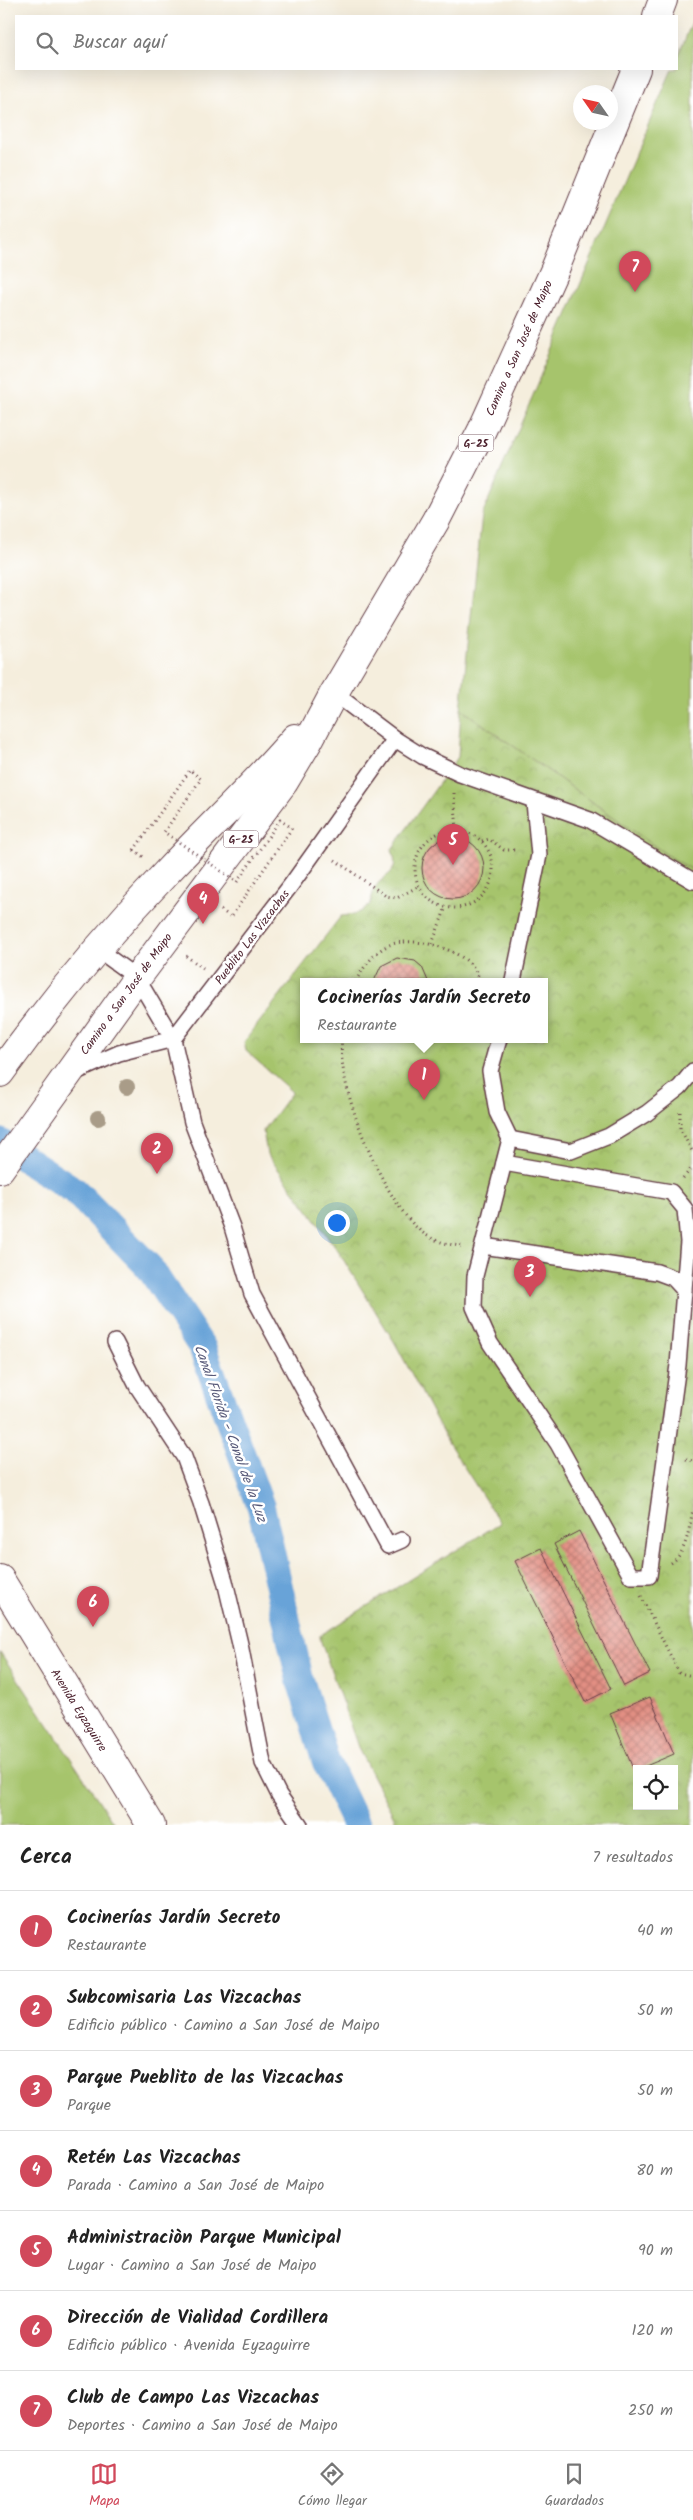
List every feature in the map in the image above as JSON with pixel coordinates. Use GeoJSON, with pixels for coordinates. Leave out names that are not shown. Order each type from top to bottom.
{"type":"FeatureCollection","features":[{"type":"Feature","properties":{"kind":"main road"},"geometry":{"type":"LineString","coordinates":[[657,15],[663,0]]}},
{"type":"Feature","properties":{"kind":"main road","name":"Camino a San José de Maipo"},"geometry":{"type":"LineString","coordinates":[[0,1169],[137,978],[284,782],[308,742],[334,693],[431,529],[482,430],[555,269],[636,70]]}},
{"type":"Feature","properties":{"kind":"main road","name":"Camino a San José de Maipo"},"geometry":{"type":"LineString","coordinates":[[0,1073],[97,949],[166,873],[274,763],[334,693]]}},
{"type":"Feature","properties":{"kind":"main road","name":"Avenida Eyzaguirre"},"geometry":{"type":"LineString","coordinates":[[3,1586],[151,1825]]}},
{"type":"Feature","properties":{"kind":"lane"},"geometry":{"type":"LineString","coordinates":[[334,693],[395,739],[422,756],[460,774],[534,802],[560,808],[590,820],[693,881]]}},
{"type":"Feature","properties":{"kind":"lane","name":"Pueblito Las Vizcachas"},"geometry":{"type":"LineString","coordinates":[[173,1039],[221,979],[318,848],[395,739]]}},
{"type":"Feature","properties":{"kind":"lane"},"geometry":{"type":"LineString","coordinates":[[514,978],[539,855],[534,802]]}},
{"type":"Feature","properties":{"kind":"lane"},"geometry":{"type":"LineString","coordinates":[[97,949],[137,978],[173,1039],[192,1122],[232,1227],[252,1294],[388,1546],[402,1540]]}},
{"type":"Feature","properties":{"kind":"lane"},"geometry":{"type":"LineString","coordinates":[[64,1078],[119,1053],[173,1039]]}},
{"type":"Feature","properties":{"kind":"lane"},"geometry":{"type":"LineString","coordinates":[[498,1043],[490,1071],[497,1112],[510,1139],[475,1276],[474,1308],[490,1343],[558,1444],[631,1576],[649,1576],[678,1366],[688,1242],[685,1208],[671,1192],[504,1164]]}},
{"type":"Feature","properties":{"kind":"lane"},"geometry":{"type":"LineString","coordinates":[[510,1139],[570,1151],[609,1136],[647,1113],[680,1087],[693,1072]]}},
{"type":"Feature","properties":{"kind":"lane"},"geometry":{"type":"LineString","coordinates":[[483,1246],[657,1272],[673,1278],[684,1290]]}},
{"type":"Feature","properties":{"kind":"lane"},"geometry":{"type":"LineString","coordinates":[[115,1342],[137,1386],[184,1457],[225,1581],[240,1644],[263,1763],[279,1795],[300,1825]]}},
{"type":"Feature","properties":{"kind":"path"},"geometry":{"type":"LineString","coordinates":[[134,850],[190,770],[201,779],[164,832],[237,882],[280,820],[292,828],[231,917]]}},
{"type":"Feature","properties":{"kind":"path"},"geometry":{"type":"LineString","coordinates":[[457,830],[454,796],[460,774]]}},
{"type":"Feature","properties":{"kind":"path"},"geometry":{"type":"LineString","coordinates":[[457,830],[468,832],[482,841],[492,856],[493,868],[487,890],[469,905],[446,907],[430,899],[419,886],[416,875],[416,863],[419,852],[426,842],[435,835],[445,831],[457,830]]}},
{"type":"Feature","properties":{"kind":"path"},"geometry":{"type":"LineString","coordinates":[[482,841],[489,839],[508,850],[538,849]]}},
{"type":"Feature","properties":{"kind":"path"},"geometry":{"type":"LineString","coordinates":[[318,848],[386,896],[397,898],[419,886]]}},
{"type":"Feature","properties":{"kind":"path"},"geometry":{"type":"LineString","coordinates":[[432,944],[446,907]]}},
{"type":"Feature","properties":{"kind":"path"},"geometry":{"type":"LineString","coordinates":[[358,978],[362,969],[386,946],[403,941],[432,944],[450,951],[473,967],[478,978]]}},
{"type":"Feature","properties":{"kind":"path"},"geometry":{"type":"LineString","coordinates":[[164,942],[221,979]]}},
{"type":"Feature","properties":{"kind":"path"},"geometry":{"type":"LineString","coordinates":[[342,1043],[348,1093],[372,1159],[405,1215],[426,1235],[449,1245],[483,1246]]}},
{"type":"Feature","properties":{"kind":"path"},"geometry":{"type":"LineString","coordinates":[[680,1087],[680,1128],[693,1152]]}},
{"type":"Feature","properties":{"kind":"path"},"geometry":{"type":"LineString","coordinates":[[649,1576],[677,1560],[683,1549],[693,1510]]}},
{"type":"Feature","properties":{"kind":"path"},"geometry":{"type":"LineString","coordinates":[[631,1576],[679,1673],[693,1676]]}},
{"type":"Feature","properties":{"kind":"green space"},"geometry":{"type":"Polygon","coordinates":[[[693,20],[693,870],[670,857],[461,709],[482,515],[672,70],[678,70],[678,56],[693,20]]]}},
{"type":"Feature","properties":{"kind":"green space"},"geometry":{"type":"Polygon","coordinates":[[[461,709],[670,857],[693,870],[693,1825],[398,1825],[359,1750],[319,1636],[500,1523],[448,1442],[395,1343],[338,1251],[267,1154],[263,1131],[292,1092],[246,1051],[244,1042],[341,916],[361,911],[370,904],[375,888],[393,869],[394,858],[392,849],[458,757],[461,709]]]}},
{"type":"Feature","properties":{"kind":"green space"},"geometry":{"type":"Polygon","coordinates":[[[0,1652],[115,1825],[0,1825],[0,1652]]]}},
{"type":"Feature","properties":{"kind":"building"},"geometry":{"type":"Polygon","coordinates":[[[447,837],[459,837],[475,846],[482,856],[484,868],[482,880],[475,890],[459,899],[447,899],[436,894],[427,885],[422,874],[422,862],[427,851],[436,842],[447,837]]]}},
{"type":"Feature","properties":{"kind":"building"},"geometry":{"type":"Polygon","coordinates":[[[397,958],[415,961],[422,967],[427,978],[375,978],[381,966],[397,958]]]}},
{"type":"Feature","properties":{"kind":"building"},"geometry":{"type":"Polygon","coordinates":[[[579,1531],[650,1673],[624,1686],[554,1544],[579,1531]]]}},
{"type":"Feature","properties":{"kind":"building"},"geometry":{"type":"Polygon","coordinates":[[[541,1548],[611,1689],[585,1702],[515,1561],[541,1548]]]}},
{"type":"Feature","properties":{"kind":"building"},"geometry":{"type":"Polygon","coordinates":[[[650,1697],[674,1754],[648,1765],[633,1765],[633,1769],[610,1713],[650,1697]]]}},
{"type":"Feature","properties":{"kind":"waterway","name":"Canal Florida - Canal de la Luz"},"geometry":{"type":"LineString","coordinates":[[0,1142],[75,1191],[149,1267],[202,1347],[261,1507],[300,1680],[326,1762],[356,1825]]}},
{"type":"Feature","properties":{"kind":"place","name":"Club de Campo Las Vizcachas"},"geometry":{"type":"Point","coordinates":[635,292]}},
{"type":"Feature","properties":{"kind":"place","name":"Administraciòn Parque Municipal"},"geometry":{"type":"Point","coordinates":[453,865]}},
{"type":"Feature","properties":{"kind":"place","name":"Retén Las Vizcachas"},"geometry":{"type":"Point","coordinates":[203,924]}},
{"type":"Feature","properties":{"kind":"place","name":"Cocinerías Jardín Secreto"},"geometry":{"type":"Point","coordinates":[424,1100]}},
{"type":"Feature","properties":{"kind":"place","name":"Subcomisaria Las Vizcachas"},"geometry":{"type":"Point","coordinates":[157,1174]}},
{"type":"Feature","properties":{"kind":"place","name":"Parque Pueblito de las Vizcachas"},"geometry":{"type":"Point","coordinates":[530,1297]}},
{"type":"Feature","properties":{"kind":"place","name":"Dirección de Vialidad Cordillera"},"geometry":{"type":"Point","coordinates":[93,1627]}}]}
